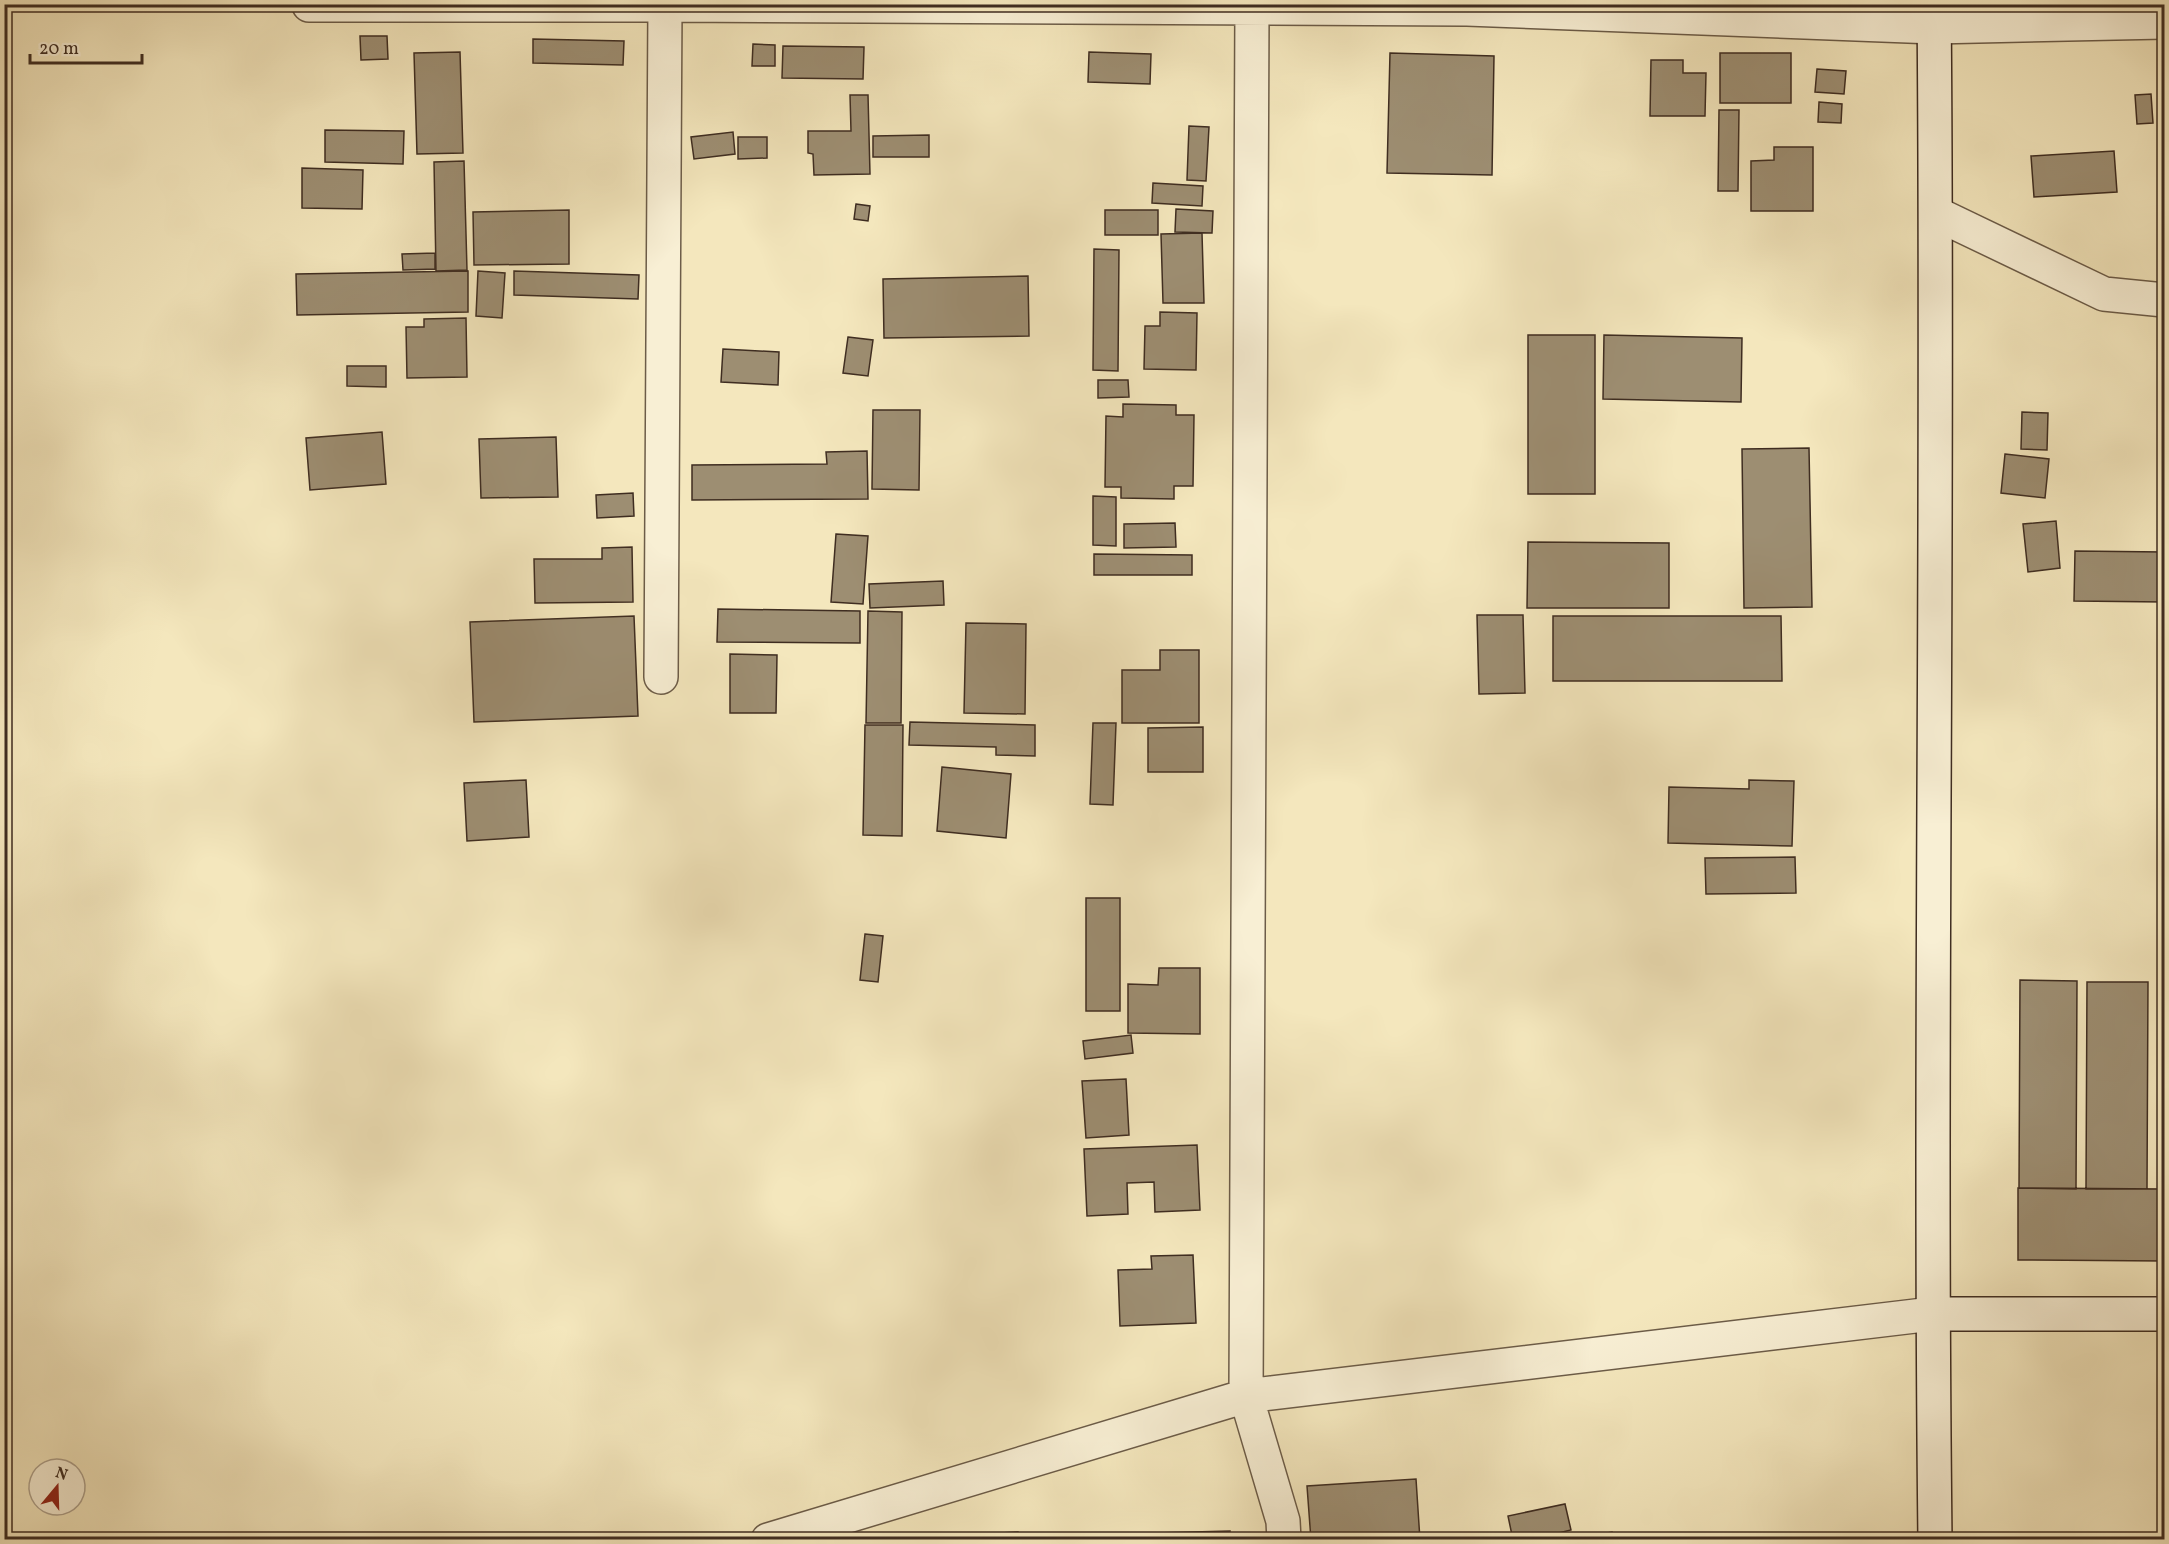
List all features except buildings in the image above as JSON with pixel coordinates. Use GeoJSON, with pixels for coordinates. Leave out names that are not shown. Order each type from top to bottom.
{"type":"FeatureCollection","features":[{"type":"Feature","properties":{"kind":"street"},"geometry":{"type":"LineString","coordinates":[[309,5],[1467,7],[2164,22]]}},
{"type":"Feature","properties":{"kind":"street"},"geometry":{"type":"LineString","coordinates":[[661,677],[665,5]]}},
{"type":"Feature","properties":{"kind":"street"},"geometry":{"type":"LineString","coordinates":[[1252,8],[1246,1396],[1283,1521],[1284,1539]]}},
{"type":"Feature","properties":{"kind":"street"},"geometry":{"type":"LineString","coordinates":[[1934,16],[1937,214],[1932,1314],[1935,1539]]}},
{"type":"Feature","properties":{"kind":"street"},"geometry":{"type":"LineString","coordinates":[[1937,214],[2104,294],[2164,300]]}},
{"type":"Feature","properties":{"kind":"street"},"geometry":{"type":"LineString","coordinates":[[768,1539],[1246,1396],[1932,1314],[2164,1314]]}}]}
